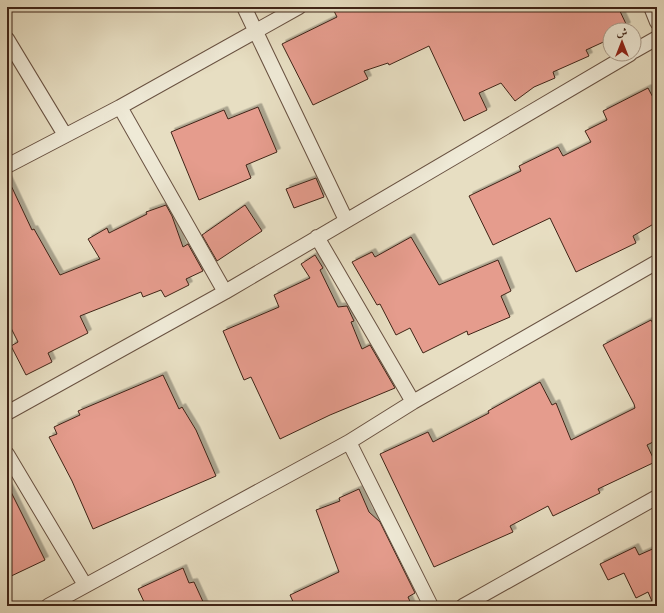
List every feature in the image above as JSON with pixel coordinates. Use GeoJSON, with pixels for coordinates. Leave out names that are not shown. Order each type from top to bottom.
{"type":"FeatureCollection","features":[{"type":"Feature","properties":{"kind":"street"},"geometry":{"type":"LineString","coordinates":[[244,7],[254,32],[346,220]]}},
{"type":"Feature","properties":{"kind":"street"},"geometry":{"type":"LineString","coordinates":[[7,166],[120,107],[299,7]]}},
{"type":"Feature","properties":{"kind":"street"},"geometry":{"type":"LineString","coordinates":[[651,7],[657,22]]}},
{"type":"Feature","properties":{"kind":"street"},"geometry":{"type":"LineString","coordinates":[[642,46],[657,38]]}},
{"type":"Feature","properties":{"kind":"street"},"geometry":{"type":"LineString","coordinates":[[7,39],[65,135]]}},
{"type":"Feature","properties":{"kind":"street"},"geometry":{"type":"LineString","coordinates":[[7,413],[225,292],[616,62]]}},
{"type":"Feature","properties":{"kind":"street"},"geometry":{"type":"LineString","coordinates":[[120,107],[225,292]]}},
{"type":"Feature","properties":{"kind":"street"},"geometry":{"type":"LineString","coordinates":[[317,237],[414,402]]}},
{"type":"Feature","properties":{"kind":"street"},"geometry":{"type":"LineString","coordinates":[[48,606],[349,442],[414,402],[657,262]]}},
{"type":"Feature","properties":{"kind":"street"},"geometry":{"type":"LineString","coordinates":[[349,442],[431,606]]}},
{"type":"Feature","properties":{"kind":"street"},"geometry":{"type":"LineString","coordinates":[[7,454],[85,585]]}},
{"type":"Feature","properties":{"kind":"street"},"geometry":{"type":"LineString","coordinates":[[463,606],[657,497]]}},
{"type":"Feature","properties":{"kind":"building"},"geometry":{"type":"Polygon","coordinates":[[[332,7],[618,7],[625,22],[602,22],[602,43],[586,50],[589,56],[553,72],[555,78],[534,87],[515,101],[501,83],[479,93],[487,110],[464,121],[429,46],[389,65],[388,63],[364,71],[368,79],[313,105],[282,44],[337,17],[332,7]]]}},
{"type":"Feature","properties":{"kind":"building"},"geometry":{"type":"Polygon","coordinates":[[[648,88],[657,105],[657,222],[633,236],[636,243],[576,272],[550,218],[493,245],[469,196],[521,171],[519,166],[558,147],[563,156],[591,142],[585,131],[607,120],[603,111],[648,88]]]}},
{"type":"Feature","properties":{"kind":"building"},"geometry":{"type":"Polygon","coordinates":[[[258,107],[277,152],[246,165],[251,178],[199,200],[171,132],[224,110],[228,119],[258,107]]]}},
{"type":"Feature","properties":{"kind":"building"},"geometry":{"type":"Polygon","coordinates":[[[7,177],[32,230],[34,229],[60,275],[100,259],[88,239],[107,228],[109,233],[147,214],[146,212],[166,205],[172,216],[183,247],[188,244],[203,271],[186,279],[189,285],[165,297],[161,290],[143,297],[141,292],[80,316],[88,333],[48,353],[52,362],[26,375],[11,346],[18,342],[7,320],[7,177]]]}},
{"type":"Feature","properties":{"kind":"building"},"geometry":{"type":"Polygon","coordinates":[[[316,178],[324,197],[294,208],[286,189],[316,178]]]}},
{"type":"Feature","properties":{"kind":"building"},"geometry":{"type":"Polygon","coordinates":[[[245,205],[262,231],[217,261],[202,235],[245,205]]]}},
{"type":"Feature","properties":{"kind":"building"},"geometry":{"type":"Polygon","coordinates":[[[411,237],[439,285],[498,260],[511,291],[501,296],[510,317],[468,335],[467,331],[423,353],[410,328],[396,335],[380,304],[377,305],[352,262],[372,252],[375,257],[411,237]]]}},
{"type":"Feature","properties":{"kind":"building"},"geometry":{"type":"Polygon","coordinates":[[[315,255],[323,268],[320,270],[338,307],[347,306],[354,321],[351,322],[362,349],[370,345],[395,388],[330,415],[280,439],[251,377],[244,380],[223,331],[279,307],[274,295],[310,278],[301,264],[315,255]]]}},
{"type":"Feature","properties":{"kind":"building"},"geometry":{"type":"Polygon","coordinates":[[[651,320],[657,331],[657,440],[647,445],[655,462],[598,489],[600,493],[553,516],[548,506],[510,526],[513,532],[434,567],[380,454],[428,432],[433,442],[489,413],[488,411],[540,382],[552,405],[556,403],[571,440],[635,408],[603,345],[651,320]]]}},
{"type":"Feature","properties":{"kind":"building"},"geometry":{"type":"Polygon","coordinates":[[[163,375],[179,409],[182,407],[196,430],[216,476],[93,529],[72,481],[49,437],[57,434],[54,427],[80,415],[78,411],[163,375]]]}},
{"type":"Feature","properties":{"kind":"building"},"geometry":{"type":"Polygon","coordinates":[[[7,484],[45,560],[7,578],[7,484]]]}},
{"type":"Feature","properties":{"kind":"building"},"geometry":{"type":"Polygon","coordinates":[[[359,489],[369,512],[380,522],[415,593],[408,597],[412,606],[295,606],[290,595],[339,572],[316,510],[340,501],[339,498],[359,489]]]}},
{"type":"Feature","properties":{"kind":"building"},"geometry":{"type":"Polygon","coordinates":[[[635,547],[639,555],[657,547],[657,606],[654,606],[648,592],[636,598],[624,573],[608,580],[600,564],[635,547]]]}},
{"type":"Feature","properties":{"kind":"building"},"geometry":{"type":"Polygon","coordinates":[[[183,568],[189,583],[194,582],[205,606],[146,606],[138,589],[183,568]]]}}]}
